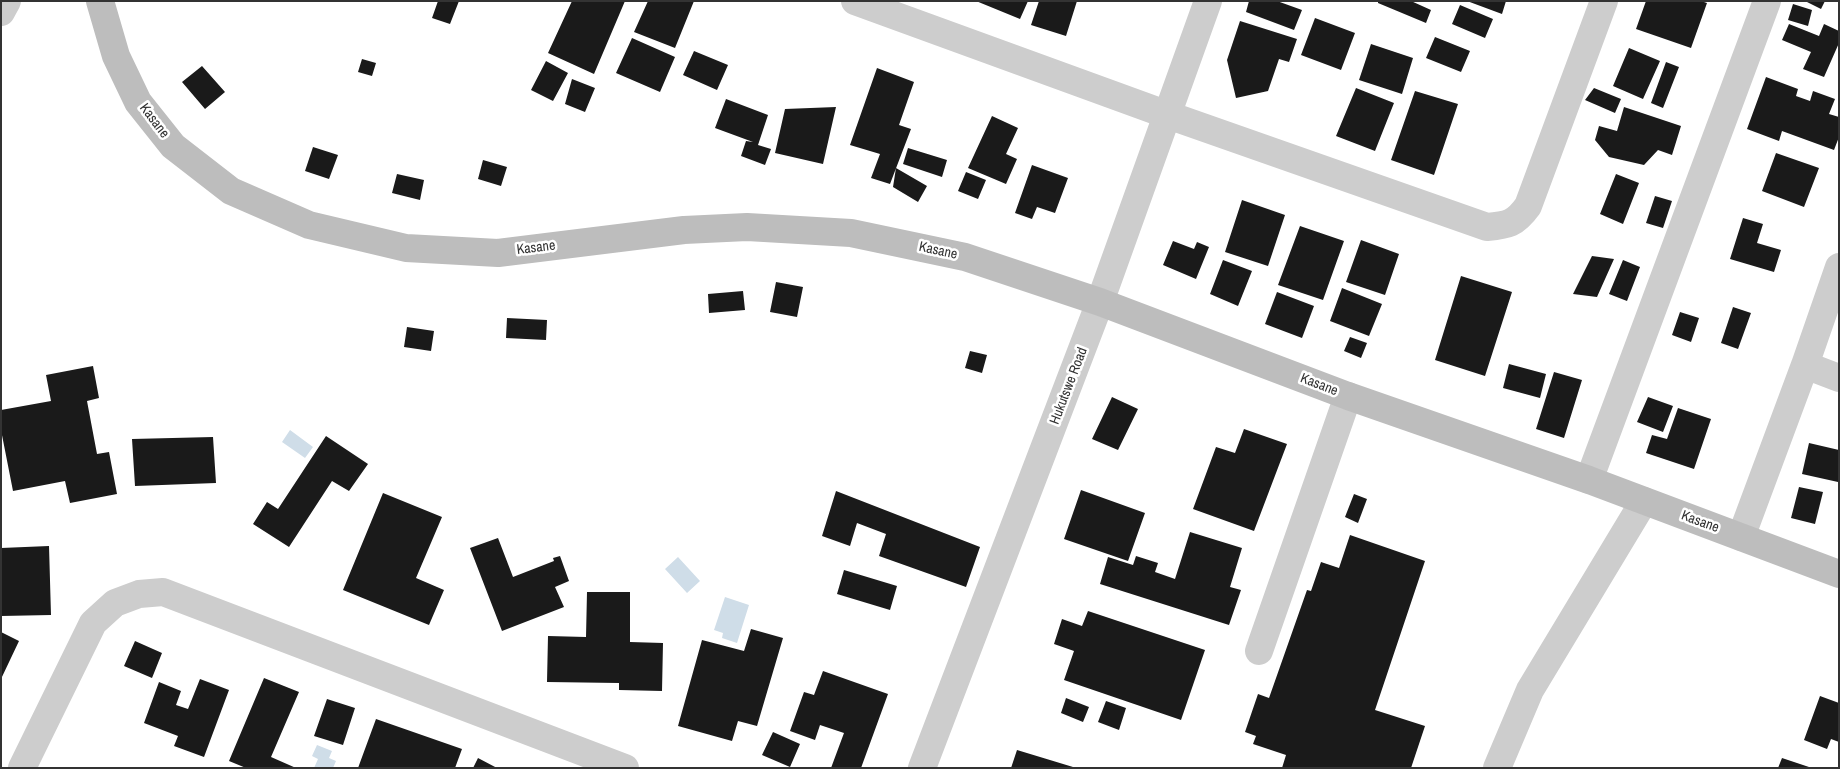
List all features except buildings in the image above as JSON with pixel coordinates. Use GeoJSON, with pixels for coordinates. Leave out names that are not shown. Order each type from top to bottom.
{"type":"FeatureCollection","features":[{"type":"Feature","properties":{"kind":"street"},"geometry":{"type":"LineString","coordinates":[[1,12],[7,1]]}},
{"type":"Feature","properties":{"kind":"street","name":"Kasane"},"geometry":{"type":"LineString","coordinates":[[100,1],[116,56],[138,102],[172,146],[231,191],[309,225],[406,248],[498,253],[684,230],[747,227],[851,232],[964,257],[1100,302],[1348,396],[1589,480],[1839,574]]}},
{"type":"Feature","properties":{"kind":"street"},"geometry":{"type":"LineString","coordinates":[[855,1],[1168,115],[1487,227],[1507,226],[1519,219],[1528,206],[1604,1]]}},
{"type":"Feature","properties":{"kind":"street","name":"Hukutswe Road"},"geometry":{"type":"LineString","coordinates":[[922,768],[1100,302],[1208,1]]}},
{"type":"Feature","properties":{"kind":"street"},"geometry":{"type":"LineString","coordinates":[[1589,480],[1767,1]]}},
{"type":"Feature","properties":{"kind":"street"},"geometry":{"type":"LineString","coordinates":[[1741,537],[1839,267]]}},
{"type":"Feature","properties":{"kind":"street"},"geometry":{"type":"LineString","coordinates":[[1805,365],[1839,378]]}},
{"type":"Feature","properties":{"kind":"street"},"geometry":{"type":"LineString","coordinates":[[1259,651],[1348,396]]}},
{"type":"Feature","properties":{"kind":"street"},"geometry":{"type":"LineString","coordinates":[[1497,768],[1530,690],[1644,501]]}},
{"type":"Feature","properties":{"kind":"street"},"geometry":{"type":"LineString","coordinates":[[22,768],[93,623],[114,603],[139,594],[163,592],[625,768]]}},
{"type":"Feature","properties":{"kind":"shaded area"},"geometry":{"type":"Polygon","coordinates":[[[290,430],[313,447],[305,458],[282,442],[290,430]]]}},
{"type":"Feature","properties":{"kind":"shaded area"},"geometry":{"type":"Polygon","coordinates":[[[678,557],[700,581],[687,593],[665,569],[678,557]]]}},
{"type":"Feature","properties":{"kind":"shaded area"},"geometry":{"type":"Polygon","coordinates":[[[725,597],[749,605],[737,643],[722,638],[723,633],[714,630],[725,597]]]}},
{"type":"Feature","properties":{"kind":"shaded area"},"geometry":{"type":"Polygon","coordinates":[[[317,745],[332,751],[329,758],[336,761],[333,768],[314,768],[318,759],[312,756],[317,745]]]}}]}
